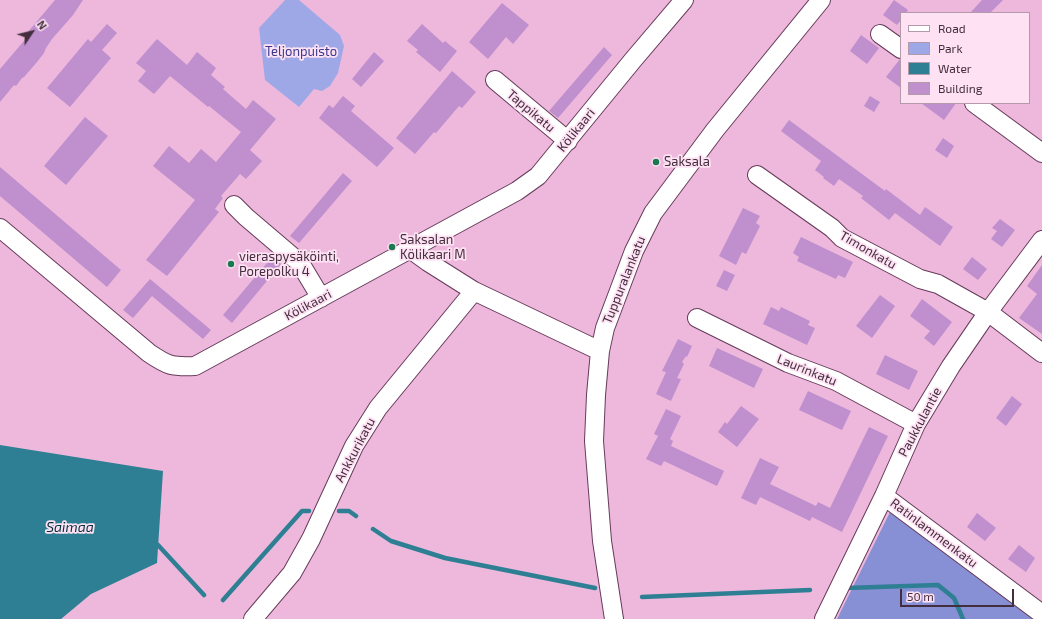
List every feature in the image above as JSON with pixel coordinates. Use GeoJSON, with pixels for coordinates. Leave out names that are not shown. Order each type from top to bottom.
{"type":"FeatureCollection","features":[{"type":"Feature","properties":{"kind":"street","name":"Kölikaari"},"geometry":{"type":"LineString","coordinates":[[0,228],[148,353],[165,364],[179,367],[195,366],[518,191],[538,176],[684,0]]}},
{"type":"Feature","properties":{"kind":"street","name":"Tuppuralankatu"},"geometry":{"type":"LineString","coordinates":[[614,619],[602,541],[594,441],[600,351],[605,328],[634,251],[652,213],[715,130],[821,0]]}},
{"type":"Feature","properties":{"kind":"street"},"geometry":{"type":"LineString","coordinates":[[880,34],[900,48]]}},
{"type":"Feature","properties":{"kind":"street","name":"Tappikatu"},"geometry":{"type":"LineString","coordinates":[[495,80],[568,141]]}},
{"type":"Feature","properties":{"kind":"street"},"geometry":{"type":"LineString","coordinates":[[975,104],[1042,153]]}},
{"type":"Feature","properties":{"kind":"street","name":"Timonkatu"},"geometry":{"type":"LineString","coordinates":[[757,175],[832,228],[842,238],[920,279],[938,284],[988,312],[1042,353]]}},
{"type":"Feature","properties":{"kind":"street"},"geometry":{"type":"LineString","coordinates":[[234,205],[300,263],[321,298]]}},
{"type":"Feature","properties":{"kind":"street","name":"Paukkulantie"},"geometry":{"type":"LineString","coordinates":[[824,619],[884,496],[916,424],[951,366],[988,312],[1042,240]]}},
{"type":"Feature","properties":{"kind":"street"},"geometry":{"type":"LineString","coordinates":[[410,249],[474,291],[600,351]]}},
{"type":"Feature","properties":{"kind":"street","name":"Ankkurikatu"},"geometry":{"type":"LineString","coordinates":[[253,619],[292,573],[311,539],[354,446],[378,408],[474,291]]}},
{"type":"Feature","properties":{"kind":"street","name":"Laurinkatu"},"geometry":{"type":"LineString","coordinates":[[697,318],[788,364],[836,381],[916,424]]}},
{"type":"Feature","properties":{"kind":"street","name":"Ratinlammenkatu"},"geometry":{"type":"LineString","coordinates":[[884,496],[1042,614]]}},
{"type":"Feature","properties":{"kind":"green space","name":"Teljonpuisto"},"geometry":{"type":"Polygon","coordinates":[[[285,0],[299,0],[340,35],[344,46],[338,73],[330,86],[322,91],[314,89],[299,107],[265,80],[259,28],[285,0]]]}},
{"type":"Feature","properties":{"kind":"shaded area"},"geometry":{"type":"Polygon","coordinates":[[[892,508],[1038,619],[837,619],[892,508]]]}},
{"type":"Feature","properties":{"kind":"water","name":"Saimaa"},"geometry":{"type":"Polygon","coordinates":[[[0,445],[163,471],[157,563],[91,594],[61,619],[0,619],[0,445]]]}},
{"type":"Feature","properties":{"kind":"building"},"geometry":{"type":"Polygon","coordinates":[[[55,0],[83,0],[73,15],[52,39],[37,62],[16,86],[14,85],[0,102],[0,69],[29,35],[27,33],[55,0]]]}},
{"type":"Feature","properties":{"kind":"building"},"geometry":{"type":"Polygon","coordinates":[[[894,0],[908,10],[907,12],[900,12],[900,21],[897,25],[883,15],[894,0]]]}},
{"type":"Feature","properties":{"kind":"building"},"geometry":{"type":"Polygon","coordinates":[[[982,0],[1003,0],[991,12],[971,12],[982,0]]]}},
{"type":"Feature","properties":{"kind":"building"},"geometry":{"type":"Polygon","coordinates":[[[502,3],[529,25],[513,44],[506,37],[488,59],[469,42],[502,3]]]}},
{"type":"Feature","properties":{"kind":"building"},"geometry":{"type":"Polygon","coordinates":[[[107,24],[117,33],[102,50],[111,58],[70,107],[47,88],[88,39],[91,42],[107,24]]]}},
{"type":"Feature","properties":{"kind":"building"},"geometry":{"type":"Polygon","coordinates":[[[422,24],[443,43],[445,41],[457,51],[440,72],[416,52],[418,50],[407,41],[422,24]]]}},
{"type":"Feature","properties":{"kind":"building"},"geometry":{"type":"Polygon","coordinates":[[[861,35],[879,48],[867,64],[850,51],[861,35]]]}},
{"type":"Feature","properties":{"kind":"building"},"geometry":{"type":"Polygon","coordinates":[[[157,39],[187,65],[197,52],[216,68],[211,75],[225,87],[223,89],[246,109],[253,100],[276,119],[250,150],[262,161],[246,179],[240,174],[221,196],[223,198],[215,209],[219,212],[167,276],[146,260],[195,200],[153,166],[169,146],[189,163],[201,149],[216,162],[241,132],[170,76],[154,94],[138,81],[146,71],[136,63],[157,39]]]}},
{"type":"Feature","properties":{"kind":"building"},"geometry":{"type":"Polygon","coordinates":[[[604,47],[612,55],[558,118],[549,111],[604,47]]]}},
{"type":"Feature","properties":{"kind":"building"},"geometry":{"type":"Polygon","coordinates":[[[374,52],[384,61],[361,87],[352,79],[374,52]]]}},
{"type":"Feature","properties":{"kind":"building"},"geometry":{"type":"Polygon","coordinates":[[[900,59],[900,87],[886,77],[900,59]]]}},
{"type":"Feature","properties":{"kind":"building"},"geometry":{"type":"Polygon","coordinates":[[[452,71],[476,92],[462,108],[459,106],[436,133],[434,132],[415,154],[396,138],[452,71]]]}},
{"type":"Feature","properties":{"kind":"building"},"geometry":{"type":"Polygon","coordinates":[[[343,96],[355,106],[351,111],[394,148],[377,167],[319,118],[329,105],[333,108],[343,96]]]}},
{"type":"Feature","properties":{"kind":"building"},"geometry":{"type":"Polygon","coordinates":[[[870,96],[880,102],[874,112],[864,106],[870,96]]]}},
{"type":"Feature","properties":{"kind":"building"},"geometry":{"type":"Polygon","coordinates":[[[922,104],[955,104],[944,120],[922,104]]]}},
{"type":"Feature","properties":{"kind":"building"},"geometry":{"type":"Polygon","coordinates":[[[85,117],[108,136],[66,185],[44,166],[85,117]]]}},
{"type":"Feature","properties":{"kind":"building"},"geometry":{"type":"Polygon","coordinates":[[[789,120],[920,215],[925,207],[953,227],[940,246],[895,213],[889,220],[861,198],[863,196],[839,179],[834,186],[823,178],[824,177],[815,170],[821,161],[781,131],[789,120]]]}},
{"type":"Feature","properties":{"kind":"building"},"geometry":{"type":"Polygon","coordinates":[[[943,138],[954,146],[947,158],[935,150],[943,138]]]}},
{"type":"Feature","properties":{"kind":"building"},"geometry":{"type":"Polygon","coordinates":[[[0,167],[121,270],[107,287],[0,196],[0,167]]]}},
{"type":"Feature","properties":{"kind":"building"},"geometry":{"type":"Polygon","coordinates":[[[343,173],[352,181],[299,243],[290,236],[343,173]]]}},
{"type":"Feature","properties":{"kind":"building"},"geometry":{"type":"Polygon","coordinates":[[[743,208],[760,216],[756,223],[760,226],[746,254],[742,252],[736,265],[719,256],[743,208]]]}},
{"type":"Feature","properties":{"kind":"building"},"geometry":{"type":"Polygon","coordinates":[[[1000,219],[1015,230],[1002,247],[991,239],[997,231],[992,228],[1000,219]]]}},
{"type":"Feature","properties":{"kind":"building"},"geometry":{"type":"Polygon","coordinates":[[[801,237],[853,262],[845,278],[838,275],[836,279],[797,261],[799,257],[793,253],[801,237]]]}},
{"type":"Feature","properties":{"kind":"building"},"geometry":{"type":"Polygon","coordinates":[[[272,257],[281,264],[232,323],[223,315],[272,257]]]}},
{"type":"Feature","properties":{"kind":"building"},"geometry":{"type":"Polygon","coordinates":[[[972,257],[987,269],[978,280],[963,269],[972,257]]]}},
{"type":"Feature","properties":{"kind":"building"},"geometry":{"type":"Polygon","coordinates":[[[1042,265],[1042,334],[1019,318],[1037,294],[1027,286],[1042,265]]]}},
{"type":"Feature","properties":{"kind":"building"},"geometry":{"type":"Polygon","coordinates":[[[724,270],[735,275],[727,291],[716,286],[724,270]]]}},
{"type":"Feature","properties":{"kind":"building"},"geometry":{"type":"Polygon","coordinates":[[[150,279],[211,330],[203,339],[152,296],[133,318],[123,310],[150,279]]]}},
{"type":"Feature","properties":{"kind":"building"},"geometry":{"type":"Polygon","coordinates":[[[880,295],[895,306],[872,338],[856,326],[880,295]]]}},
{"type":"Feature","properties":{"kind":"building"},"geometry":{"type":"Polygon","coordinates":[[[922,299],[952,322],[934,346],[924,338],[930,331],[910,316],[922,299]]]}},
{"type":"Feature","properties":{"kind":"building"},"geometry":{"type":"Polygon","coordinates":[[[771,307],[779,311],[781,307],[810,321],[808,325],[815,328],[807,345],[763,324],[771,307]]]}},
{"type":"Feature","properties":{"kind":"building"},"geometry":{"type":"Polygon","coordinates":[[[678,339],[692,346],[687,357],[686,356],[682,362],[684,364],[677,378],[681,379],[671,401],[656,394],[666,372],[662,371],[678,339]]]}},
{"type":"Feature","properties":{"kind":"building"},"geometry":{"type":"Polygon","coordinates":[[[717,348],[763,369],[754,388],[709,366],[717,348]]]}},
{"type":"Feature","properties":{"kind":"building"},"geometry":{"type":"Polygon","coordinates":[[[885,355],[918,371],[909,390],[876,374],[885,355]]]}},
{"type":"Feature","properties":{"kind":"building"},"geometry":{"type":"Polygon","coordinates":[[[808,391],[851,411],[842,430],[799,410],[808,391]]]}},
{"type":"Feature","properties":{"kind":"building"},"geometry":{"type":"Polygon","coordinates":[[[1012,396],[1022,404],[1006,426],[996,418],[1012,396]]]}},
{"type":"Feature","properties":{"kind":"building"},"geometry":{"type":"Polygon","coordinates":[[[741,406],[759,419],[737,447],[718,432],[725,422],[727,424],[741,406]]]}},
{"type":"Feature","properties":{"kind":"building"},"geometry":{"type":"Polygon","coordinates":[[[666,409],[681,416],[670,439],[673,441],[671,446],[724,471],[717,486],[664,461],[661,466],[646,459],[658,436],[654,434],[666,409]]]}},
{"type":"Feature","properties":{"kind":"building"},"geometry":{"type":"Polygon","coordinates":[[[869,427],[888,436],[842,532],[812,517],[810,521],[760,497],[756,505],[741,498],[760,458],[779,467],[770,484],[816,506],[818,502],[830,508],[869,427]]]}},
{"type":"Feature","properties":{"kind":"building"},"geometry":{"type":"Polygon","coordinates":[[[977,513],[996,528],[985,541],[967,527],[977,513]]]}},
{"type":"Feature","properties":{"kind":"building"},"geometry":{"type":"Polygon","coordinates":[[[1019,545],[1035,558],[1026,572],[1008,559],[1019,545]]]}},
{"type":"Feature","properties":{"kind":"waterway"},"geometry":{"type":"LineString","coordinates":[[223,600],[302,511],[309,511]]}},
{"type":"Feature","properties":{"kind":"waterway"},"geometry":{"type":"LineString","coordinates":[[339,511],[349,511],[356,516]]}},
{"type":"Feature","properties":{"kind":"waterway"},"geometry":{"type":"LineString","coordinates":[[373,529],[391,541],[445,558],[595,588]]}},
{"type":"Feature","properties":{"kind":"waterway"},"geometry":{"type":"LineString","coordinates":[[158,545],[204,595]]}},
{"type":"Feature","properties":{"kind":"waterway"},"geometry":{"type":"LineString","coordinates":[[846,588],[938,585],[954,598],[963,619]]}},
{"type":"Feature","properties":{"kind":"waterway"},"geometry":{"type":"LineString","coordinates":[[642,597],[810,590]]}},
{"type":"Feature","properties":{"kind":"place","name":"Saksala"},"geometry":{"type":"Point","coordinates":[656,162]}},
{"type":"Feature","properties":{"kind":"place","name":"Saksalan Kölikaari M"},"geometry":{"type":"Point","coordinates":[392,247]}},
{"type":"Feature","properties":{"kind":"place","name":"vieraspysäköinti, Porepolku 4"},"geometry":{"type":"Point","coordinates":[231,264]}}]}
